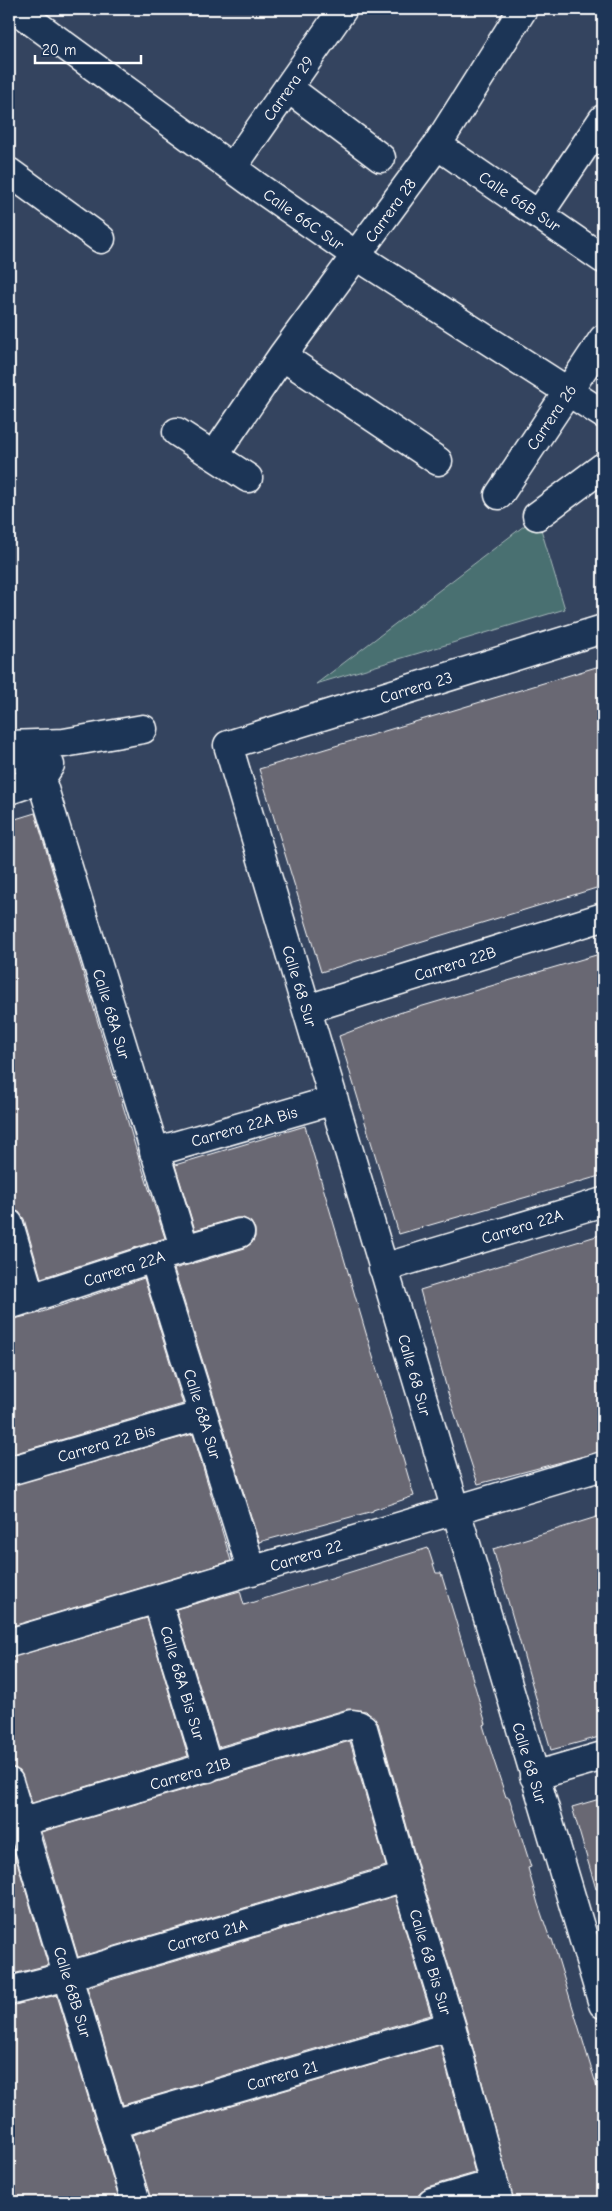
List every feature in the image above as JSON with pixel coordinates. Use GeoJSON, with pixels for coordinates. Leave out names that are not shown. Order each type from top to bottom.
{"type":"FeatureCollection","features":[{"type":"Feature","properties":{"kind":"street","name":"Calle 66C Sur"},"geometry":{"type":"LineString","coordinates":[[15,9],[232,168],[357,256],[569,390],[603,414]]}},
{"type":"Feature","properties":{"kind":"street","name":"Carrera 29"},"geometry":{"type":"LineString","coordinates":[[232,168],[343,9]]}},
{"type":"Feature","properties":{"kind":"street","name":"Carrera 28"},"geometry":{"type":"LineString","coordinates":[[214,456],[282,356],[437,145],[523,9]]}},
{"type":"Feature","properties":{"kind":"street"},"geometry":{"type":"LineString","coordinates":[[288,88],[380,158]]}},
{"type":"Feature","properties":{"kind":"street"},"geometry":{"type":"LineString","coordinates":[[539,214],[603,118]]}},
{"type":"Feature","properties":{"kind":"street","name":"Calle 66B Sur"},"geometry":{"type":"LineString","coordinates":[[437,145],[603,259]]}},
{"type":"Feature","properties":{"kind":"street"},"geometry":{"type":"LineString","coordinates":[[9,172],[101,240]]}},
{"type":"Feature","properties":{"kind":"street","name":"Carrera 26"},"geometry":{"type":"LineString","coordinates":[[499,495],[603,339]]}},
{"type":"Feature","properties":{"kind":"street"},"geometry":{"type":"LineString","coordinates":[[282,356],[438,461]]}},
{"type":"Feature","properties":{"kind":"street"},"geometry":{"type":"LineString","coordinates":[[177,432],[248,478]]}},
{"type":"Feature","properties":{"kind":"street"},"geometry":{"type":"LineString","coordinates":[[537,516],[603,467]]}},
{"type":"Feature","properties":{"kind":"street","name":"Carrera 23"},"geometry":{"type":"LineString","coordinates":[[228,745],[603,629]]}},
{"type":"Feature","properties":{"kind":"street"},"geometry":{"type":"LineString","coordinates":[[9,745],[64,743],[143,729]]}},
{"type":"Feature","properties":{"kind":"street"},"geometry":{"type":"LineString","coordinates":[[9,740],[9,745],[41,779]]}},
{"type":"Feature","properties":{"kind":"street"},"geometry":{"type":"LineString","coordinates":[[9,790],[41,779],[64,743]]}},
{"type":"Feature","properties":{"kind":"street","name":"Calle 68 Sur"},"geometry":{"type":"LineString","coordinates":[[228,745],[603,2004]]}},
{"type":"Feature","properties":{"kind":"street","name":"Calle 68A Sur"},"geometry":{"type":"LineString","coordinates":[[41,779],[185,1250]]}},
{"type":"Feature","properties":{"kind":"street","name":"Carrera 22B"},"geometry":{"type":"LineString","coordinates":[[307,1008],[603,917]]}},
{"type":"Feature","properties":{"kind":"street","name":"Carrera 22A Bis"},"geometry":{"type":"LineString","coordinates":[[154,1152],[334,1100]]}},
{"type":"Feature","properties":{"kind":"street","name":"Carrera 22A"},"geometry":{"type":"LineString","coordinates":[[384,1268],[603,1202]]}},
{"type":"Feature","properties":{"kind":"street"},"geometry":{"type":"LineString","coordinates":[[9,1224],[20,1302]]}},
{"type":"Feature","properties":{"kind":"street","name":"Carrera 22A"},"geometry":{"type":"LineString","coordinates":[[20,1302],[240,1232]]}},
{"type":"Feature","properties":{"kind":"street","name":"Calle 68A Sur"},"geometry":{"type":"LineString","coordinates":[[154,1258],[252,1571]]}},
{"type":"Feature","properties":{"kind":"street","name":"Carrera 22 Bis"},"geometry":{"type":"LineString","coordinates":[[9,1471],[202,1415]]}},
{"type":"Feature","properties":{"kind":"street","name":"Carrera 22"},"geometry":{"type":"LineString","coordinates":[[9,1643],[603,1466]]}},
{"type":"Feature","properties":{"kind":"street","name":"Calle 68A Bis Sur"},"geometry":{"type":"LineString","coordinates":[[157,1599],[208,1768]]}},
{"type":"Feature","properties":{"kind":"street","name":"Carrera 21B"},"geometry":{"type":"LineString","coordinates":[[21,1822],[352,1724],[358,1725]]}},
{"type":"Feature","properties":{"kind":"street","name":"Calle 68 Bis Sur"},"geometry":{"type":"LineString","coordinates":[[358,1725],[363,1728],[405,1877],[451,2026],[497,2193]]}},
{"type":"Feature","properties":{"kind":"street"},"geometry":{"type":"LineString","coordinates":[[534,1776],[603,1756]]}},
{"type":"Feature","properties":{"kind":"street","name":"Calle 68B Sur"},"geometry":{"type":"LineString","coordinates":[[9,1782],[136,2202]]}},
{"type":"Feature","properties":{"kind":"street","name":"Carrera 21A"},"geometry":{"type":"LineString","coordinates":[[9,1991],[68,1976],[405,1877]]}},
{"type":"Feature","properties":{"kind":"street","name":"Carrera 21"},"geometry":{"type":"LineString","coordinates":[[113,2124],[451,2026]]}},
{"type":"Feature","properties":{"kind":"street"},"geometry":{"type":"LineString","coordinates":[[432,2202],[497,2193]]}},
{"type":"Feature","properties":{"kind":"green space"},"geometry":{"type":"Polygon","coordinates":[[[537,516],[565,609],[316,684],[537,516]]]}},
{"type":"Feature","properties":{"kind":"building"},"geometry":{"type":"Polygon","coordinates":[[[603,665],[603,886],[321,972],[259,769],[603,665]]]}},
{"type":"Feature","properties":{"kind":"building"},"geometry":{"type":"Polygon","coordinates":[[[35,813],[136,1149],[165,1238],[41,1278],[24,1219],[19,1212],[9,1209],[9,821],[35,813]]]}},
{"type":"Feature","properties":{"kind":"building"},"geometry":{"type":"Polygon","coordinates":[[[603,953],[603,1175],[399,1234],[339,1036],[399,1013],[603,953]]]}},
{"type":"Feature","properties":{"kind":"building"},"geometry":{"type":"Polygon","coordinates":[[[305,1126],[414,1496],[373,1511],[259,1542],[174,1269],[245,1248],[252,1243],[255,1237],[255,1229],[251,1222],[243,1218],[236,1218],[195,1230],[175,1165],[305,1126]]]}},
{"type":"Feature","properties":{"kind":"building"},"geometry":{"type":"Polygon","coordinates":[[[603,1234],[603,1451],[478,1484],[448,1393],[420,1290],[603,1234]]]}},
{"type":"Feature","properties":{"kind":"building"},"geometry":{"type":"Polygon","coordinates":[[[144,1278],[183,1404],[9,1455],[9,1320],[36,1314],[144,1278]]]}},
{"type":"Feature","properties":{"kind":"building"},"geometry":{"type":"Polygon","coordinates":[[[193,1434],[231,1561],[9,1627],[9,1486],[193,1434]]]}},
{"type":"Feature","properties":{"kind":"building"},"geometry":{"type":"Polygon","coordinates":[[[603,1515],[603,1736],[551,1750],[493,1549],[603,1515]]]}},
{"type":"Feature","properties":{"kind":"building"},"geometry":{"type":"Polygon","coordinates":[[[428,1548],[436,1573],[441,1573],[486,1724],[483,1725],[506,1797],[509,1797],[531,1867],[528,1868],[538,1904],[550,1939],[552,1939],[603,2107],[603,2202],[514,2202],[466,2022],[420,1873],[378,1723],[366,1711],[348,1709],[218,1747],[176,1609],[240,1591],[244,1605],[428,1548]]]}},
{"type":"Feature","properties":{"kind":"building"},"geometry":{"type":"Polygon","coordinates":[[[147,1618],[188,1756],[32,1803],[20,1771],[9,1767],[9,1658],[147,1618]]]}},
{"type":"Feature","properties":{"kind":"building"},"geometry":{"type":"Polygon","coordinates":[[[350,1741],[386,1866],[78,1957],[41,1832],[350,1741]]]}},
{"type":"Feature","properties":{"kind":"building"},"geometry":{"type":"Polygon","coordinates":[[[603,1798],[603,1888],[596,1889],[572,1807],[603,1798]]]}},
{"type":"Feature","properties":{"kind":"building"},"geometry":{"type":"Polygon","coordinates":[[[9,1835],[48,1965],[9,1975],[9,1835]]]}},
{"type":"Feature","properties":{"kind":"building"},"geometry":{"type":"Polygon","coordinates":[[[395,1896],[431,2015],[123,2105],[87,1987],[395,1896]]]}},
{"type":"Feature","properties":{"kind":"building"},"geometry":{"type":"Polygon","coordinates":[[[57,1995],[120,2202],[9,2202],[9,2006],[57,1995]]]}},
{"type":"Feature","properties":{"kind":"building"},"geometry":{"type":"Polygon","coordinates":[[[440,2045],[475,2173],[427,2187],[420,2192],[417,2202],[151,2202],[132,2135],[440,2045]]]}}]}
